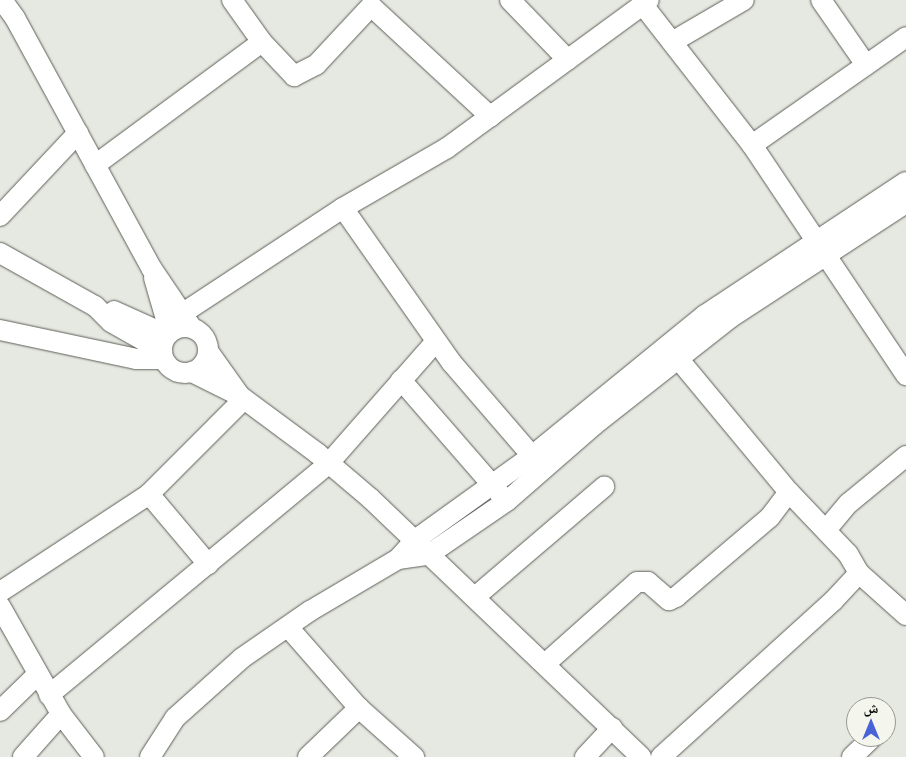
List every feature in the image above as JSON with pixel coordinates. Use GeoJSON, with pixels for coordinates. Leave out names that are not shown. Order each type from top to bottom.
{"type":"FeatureCollection","features":[{"type":"Feature","properties":{"kind":"street"},"geometry":{"type":"LineString","coordinates":[[2,0],[15,18],[152,269],[187,320],[204,336],[208,351],[242,397]]}},
{"type":"Feature","properties":{"kind":"street"},"geometry":{"type":"LineString","coordinates":[[232,0],[262,42],[287,71],[299,76],[316,65],[372,2],[491,117]]}},
{"type":"Feature","properties":{"kind":"street"},"geometry":{"type":"LineString","coordinates":[[510,0],[568,60]]}},
{"type":"Feature","properties":{"kind":"street"},"geometry":{"type":"LineString","coordinates":[[672,42],[744,0]]}},
{"type":"Feature","properties":{"kind":"street"},"geometry":{"type":"LineString","coordinates":[[820,0],[866,65]]}},
{"type":"Feature","properties":{"kind":"street"},"geometry":{"type":"LineString","coordinates":[[0,330],[136,359],[165,344],[187,320],[343,208],[448,148],[646,2],[672,42],[752,145],[906,375]]}},
{"type":"Feature","properties":{"kind":"street"},"geometry":{"type":"LineString","coordinates":[[752,145],[906,37]]}},
{"type":"Feature","properties":{"kind":"street"},"geometry":{"type":"LineString","coordinates":[[95,165],[262,42]]}},
{"type":"Feature","properties":{"kind":"street"},"geometry":{"type":"LineString","coordinates":[[0,216],[78,134]]}},
{"type":"Feature","properties":{"kind":"street"},"geometry":{"type":"LineString","coordinates":[[821,247],[906,182]]}},
{"type":"Feature","properties":{"kind":"street"},"geometry":{"type":"LineString","coordinates":[[398,559],[428,555],[506,502],[594,425],[673,352],[704,315],[821,247],[906,203]]}},
{"type":"Feature","properties":{"kind":"street"},"geometry":{"type":"LineString","coordinates":[[343,208],[436,341],[532,456]]}},
{"type":"Feature","properties":{"kind":"street"},"geometry":{"type":"LineString","coordinates":[[0,253],[95,306],[111,322],[165,344]]}},
{"type":"Feature","properties":{"kind":"street"},"geometry":{"type":"LineString","coordinates":[[152,269],[165,344],[177,372],[192,372],[242,397],[329,463],[415,540],[428,555],[475,597],[641,757]]}},
{"type":"Feature","properties":{"kind":"street"},"geometry":{"type":"LineString","coordinates":[[49,695],[329,463],[436,341]]}},
{"type":"Feature","properties":{"kind":"street"},"geometry":{"type":"LineString","coordinates":[[192,372],[205,362],[208,351]]}},
{"type":"Feature","properties":{"kind":"street"},"geometry":{"type":"LineString","coordinates":[[150,757],[175,718],[187,704],[242,658],[288,626],[398,559],[415,540],[493,486],[673,352]]}},
{"type":"Feature","properties":{"kind":"street"},"geometry":{"type":"LineString","coordinates":[[673,352],[789,492],[848,554],[859,573],[906,615]]}},
{"type":"Feature","properties":{"kind":"street"},"geometry":{"type":"LineString","coordinates":[[401,380],[506,502]]}},
{"type":"Feature","properties":{"kind":"street"},"geometry":{"type":"LineString","coordinates":[[0,592],[149,494],[242,397]]}},
{"type":"Feature","properties":{"kind":"street"},"geometry":{"type":"LineString","coordinates":[[826,530],[849,503],[906,456]]}},
{"type":"Feature","properties":{"kind":"street"},"geometry":{"type":"LineString","coordinates":[[475,597],[604,486]]}},
{"type":"Feature","properties":{"kind":"street"},"geometry":{"type":"LineString","coordinates":[[545,664],[637,582],[648,582],[669,600],[676,597],[770,517],[789,492]]}},
{"type":"Feature","properties":{"kind":"street"},"geometry":{"type":"LineString","coordinates":[[149,494],[208,564]]}},
{"type":"Feature","properties":{"kind":"street"},"geometry":{"type":"LineString","coordinates":[[660,757],[833,601],[859,573]]}},
{"type":"Feature","properties":{"kind":"street"},"geometry":{"type":"LineString","coordinates":[[0,606],[49,695],[94,757]]}},
{"type":"Feature","properties":{"kind":"street"},"geometry":{"type":"LineString","coordinates":[[288,626],[359,708],[414,757]]}},
{"type":"Feature","properties":{"kind":"street"},"geometry":{"type":"LineString","coordinates":[[0,712],[38,675]]}},
{"type":"Feature","properties":{"kind":"street"},"geometry":{"type":"LineString","coordinates":[[308,757],[359,708]]}},
{"type":"Feature","properties":{"kind":"street"},"geometry":{"type":"LineString","coordinates":[[23,757],[61,714]]}},
{"type":"Feature","properties":{"kind":"street"},"geometry":{"type":"LineString","coordinates":[[585,757],[612,728]]}},
{"type":"Feature","properties":{"kind":"street"},"geometry":{"type":"LineString","coordinates":[[852,757],[862,747]]}}]}
